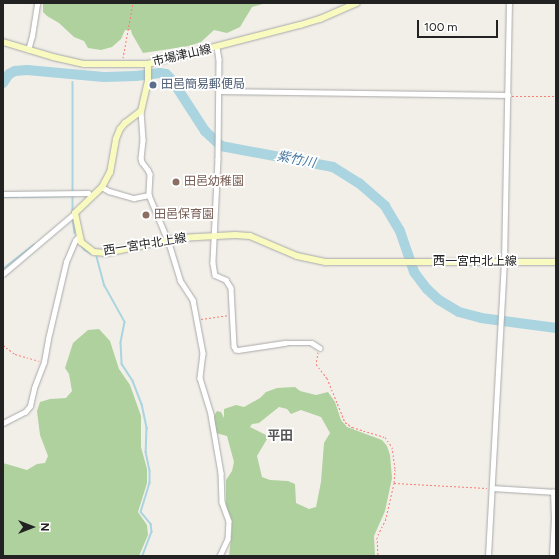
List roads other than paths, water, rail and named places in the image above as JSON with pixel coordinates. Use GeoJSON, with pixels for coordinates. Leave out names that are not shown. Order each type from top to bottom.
{"type":"FeatureCollection","features":[{"type":"Feature","properties":{"kind":"main road","name":"市場津山線"},"geometry":{"type":"LineString","coordinates":[[3,42],[84,64],[148,64],[320,19],[357,3]]}},
{"type":"Feature","properties":{"kind":"main road"},"geometry":{"type":"LineString","coordinates":[[78,236],[75,213],[102,186],[110,172],[116,139],[120,129],[125,123],[141,111],[148,81],[148,64]]}},
{"type":"Feature","properties":{"kind":"main road","name":"西一宮中北上線"},"geometry":{"type":"LineString","coordinates":[[78,236],[83,245],[99,253],[168,240],[215,236],[250,236],[283,251],[312,260],[346,263],[556,262]]}},
{"type":"Feature","properties":{"kind":"street"},"geometry":{"type":"LineString","coordinates":[[28,50],[37,3]]}},
{"type":"Feature","properties":{"kind":"street"},"geometry":{"type":"LineString","coordinates":[[488,556],[502,326],[509,3]]}},
{"type":"Feature","properties":{"kind":"street"},"geometry":{"type":"LineString","coordinates":[[217,47],[219,91],[218,147],[213,270],[217,276],[229,283],[232,314],[232,338],[236,350],[296,343],[312,343],[320,348]]}},
{"type":"Feature","properties":{"kind":"street"},"geometry":{"type":"LineString","coordinates":[[219,91],[508,96]]}},
{"type":"Feature","properties":{"kind":"street"},"geometry":{"type":"LineString","coordinates":[[141,111],[143,140],[141,158],[150,174],[149,195],[168,240],[180,280],[193,300],[203,352],[200,378],[211,415],[221,473],[222,502],[230,522],[228,539],[220,556]]}},
{"type":"Feature","properties":{"kind":"street"},"geometry":{"type":"LineString","coordinates":[[102,186],[109,191],[134,198],[149,195]]}},
{"type":"Feature","properties":{"kind":"street"},"geometry":{"type":"LineString","coordinates":[[3,194],[88,193],[92,196]]}},
{"type":"Feature","properties":{"kind":"street"},"geometry":{"type":"LineString","coordinates":[[3,274],[75,213]]}},
{"type":"Feature","properties":{"kind":"street"},"geometry":{"type":"LineString","coordinates":[[3,422],[28,410],[34,388],[44,362],[64,268],[78,236]]}},
{"type":"Feature","properties":{"kind":"street"},"geometry":{"type":"LineString","coordinates":[[492,488],[554,492],[552,556]]}},
{"type":"Feature","properties":{"kind":"waterway","name":"紫竹川"},"geometry":{"type":"LineString","coordinates":[[3,83],[9,74],[15,71],[27,70],[104,77],[136,76],[160,73],[166,74],[172,80],[205,131],[221,146],[333,167],[359,183],[385,206],[400,231],[414,272],[427,289],[439,300],[459,312],[481,318],[556,328]]}},
{"type":"Feature","properties":{"kind":"waterway"},"geometry":{"type":"LineString","coordinates":[[73,82],[73,212]]}},
{"type":"Feature","properties":{"kind":"waterway"},"geometry":{"type":"LineString","coordinates":[[22,197],[74,196]]}},
{"type":"Feature","properties":{"kind":"waterway"},"geometry":{"type":"LineString","coordinates":[[3,197],[19,197]]}},
{"type":"Feature","properties":{"kind":"waterway"},"geometry":{"type":"LineString","coordinates":[[73,217],[75,233]]}},
{"type":"Feature","properties":{"kind":"waterway"},"geometry":{"type":"LineString","coordinates":[[78,241],[85,250],[92,254]]}},
{"type":"Feature","properties":{"kind":"waterway"},"geometry":{"type":"LineString","coordinates":[[3,269],[34,245]]}},
{"type":"Feature","properties":{"kind":"waterway"},"geometry":{"type":"LineString","coordinates":[[97,257],[105,286],[125,322],[121,343],[122,364],[133,381],[142,404],[147,428],[146,452],[150,471],[150,483],[141,512],[151,524],[152,532],[143,556]]}},
{"type":"Feature","properties":{"kind":"place","name":"田邑簡易郵便局"},"geometry":{"type":"Point","coordinates":[153,85]}},
{"type":"Feature","properties":{"kind":"place","name":"田邑幼稚園"},"geometry":{"type":"Point","coordinates":[176,182]}},
{"type":"Feature","properties":{"kind":"place","name":"田邑保育園"},"geometry":{"type":"Point","coordinates":[146,215]}},
{"type":"Feature","properties":{"kind":"district","name":"平田"},"geometry":{"type":"Point","coordinates":[280,436]}}]}
